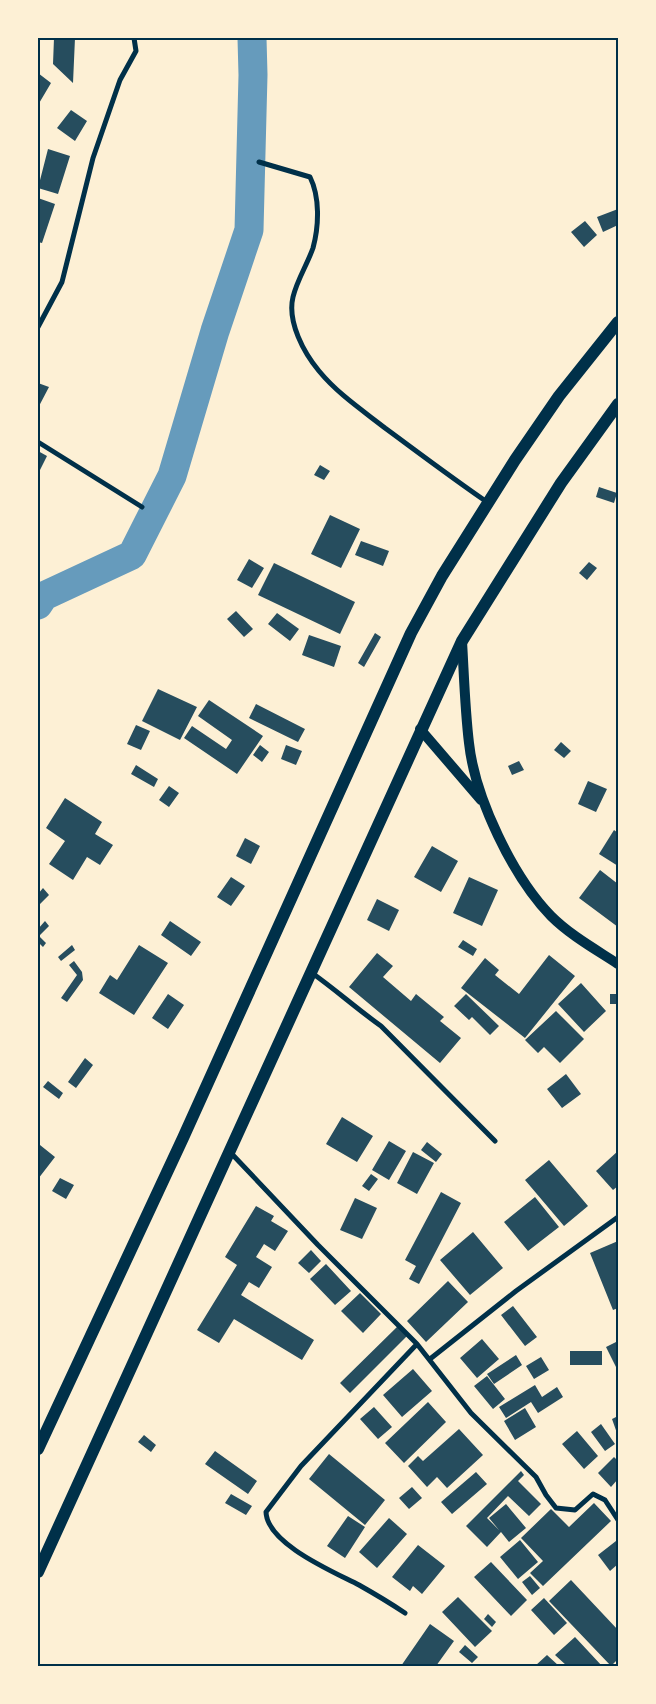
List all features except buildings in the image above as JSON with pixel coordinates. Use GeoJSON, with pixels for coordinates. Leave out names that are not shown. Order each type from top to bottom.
{"type":"FeatureCollection","features":[{"type":"Feature","properties":{"kind":"highway"},"geometry":{"type":"LineString","coordinates":[[38,1449],[183,1138],[411,633],[442,576],[515,460],[559,396],[618,322]]}},
{"type":"Feature","properties":{"kind":"highway"},"geometry":{"type":"LineString","coordinates":[[38,1572],[230,1152],[420,729],[462,641],[561,483],[618,404]]}},
{"type":"Feature","properties":{"kind":"main road"},"geometry":{"type":"LineString","coordinates":[[462,641],[469,745],[484,803],[509,856],[526,886],[551,916],[577,938],[618,964]]}},
{"type":"Feature","properties":{"kind":"main road"},"geometry":{"type":"LineString","coordinates":[[420,729],[484,803]]}},
{"type":"Feature","properties":{"kind":"street"},"geometry":{"type":"LineString","coordinates":[[38,326],[62,282],[93,158],[120,80],[136,51],[134,38]]}},
{"type":"Feature","properties":{"kind":"street"},"geometry":{"type":"LineString","coordinates":[[259,162],[310,177],[314,186],[317,221],[313,247],[297,286],[292,307],[298,334],[318,370],[340,394],[444,473],[489,504]]}},
{"type":"Feature","properties":{"kind":"street"},"geometry":{"type":"LineString","coordinates":[[38,442],[142,507]]}},
{"type":"Feature","properties":{"kind":"street"},"geometry":{"type":"LineString","coordinates":[[311,973],[381,1026],[495,1141]]}},
{"type":"Feature","properties":{"kind":"street"},"geometry":{"type":"LineString","coordinates":[[230,1152],[318,1245],[417,1344],[471,1413],[536,1477],[556,1508],[575,1510],[593,1494],[605,1500],[618,1520]]}},
{"type":"Feature","properties":{"kind":"street"},"geometry":{"type":"LineString","coordinates":[[430,1359],[516,1292],[618,1217]]}},
{"type":"Feature","properties":{"kind":"street"},"geometry":{"type":"LineString","coordinates":[[405,1612],[301,1555],[273,1529],[266,1520],[266,1512],[301,1466],[417,1344]]}},
{"type":"Feature","properties":{"kind":"waterway"},"geometry":{"type":"LineString","coordinates":[[38,605],[44,596],[132,555],[172,476],[215,331],[249,230],[253,75],[252,38]]}}]}
